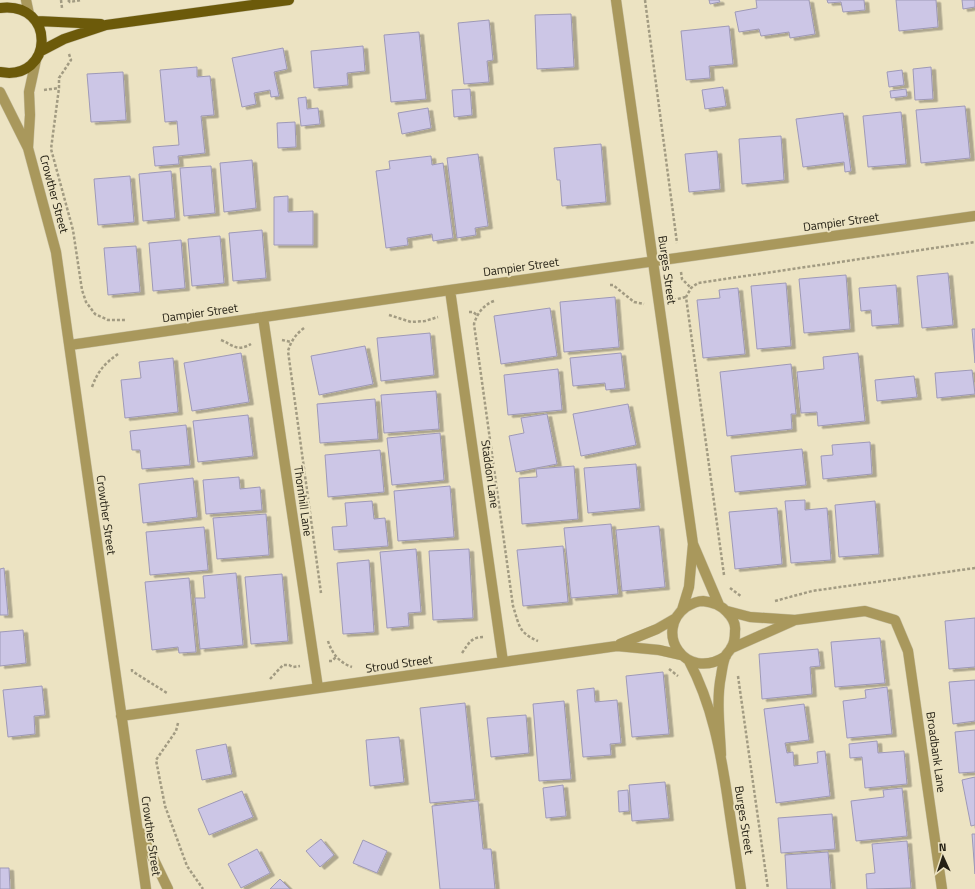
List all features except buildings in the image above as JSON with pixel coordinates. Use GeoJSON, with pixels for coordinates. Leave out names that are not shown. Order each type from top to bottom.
{"type":"FeatureCollection","features":[{"type":"Feature","properties":{"kind":"main road"},"geometry":{"type":"LineString","coordinates":[[37,21],[106,24],[288,0]]}},
{"type":"Feature","properties":{"kind":"main road"},"geometry":{"type":"LineString","coordinates":[[0,8],[10,7],[20,9],[37,21],[43,41],[38,56]]}},
{"type":"Feature","properties":{"kind":"main road"},"geometry":{"type":"LineString","coordinates":[[0,72],[8,74],[19,72],[28,68],[38,56],[64,39],[106,24]]}},
{"type":"Feature","properties":{"kind":"street"},"geometry":{"type":"LineString","coordinates":[[26,0],[29,14]]}},
{"type":"Feature","properties":{"kind":"street","name":"Burges Street"},"geometry":{"type":"LineString","coordinates":[[616,0],[694,544],[689,587],[679,614]]}},
{"type":"Feature","properties":{"kind":"street","name":"Crowther Street"},"geometry":{"type":"LineString","coordinates":[[28,148],[30,115],[29,92],[38,56]]}},
{"type":"Feature","properties":{"kind":"street","name":"Crowther Street"},"geometry":{"type":"LineString","coordinates":[[0,92],[28,148],[56,252],[146,889]]}},
{"type":"Feature","properties":{"kind":"street","name":"Dampier Street"},"geometry":{"type":"LineString","coordinates":[[70,345],[975,216]]}},
{"type":"Feature","properties":{"kind":"street","name":"Staddon Lane"},"geometry":{"type":"LineString","coordinates":[[450,290],[503,662]]}},
{"type":"Feature","properties":{"kind":"street","name":"Thornhill Lane"},"geometry":{"type":"LineString","coordinates":[[263,317],[318,688]]}},
{"type":"Feature","properties":{"kind":"street","name":"Burges Street"},"geometry":{"type":"LineString","coordinates":[[694,544],[723,608]]}},
{"type":"Feature","properties":{"kind":"street"},"geometry":{"type":"LineString","coordinates":[[617,646],[657,629],[690,605],[700,601],[709,602],[750,617],[795,620]]}},
{"type":"Feature","properties":{"kind":"street"},"geometry":{"type":"LineString","coordinates":[[723,608],[732,619],[736,628],[735,638],[729,652]]}},
{"type":"Feature","properties":{"kind":"street","name":"Broadbank Lane"},"geometry":{"type":"LineString","coordinates":[[795,620],[865,611],[895,620],[908,651],[942,889]]}},
{"type":"Feature","properties":{"kind":"street"},"geometry":{"type":"LineString","coordinates":[[679,614],[673,628],[673,638],[676,647],[685,658],[698,664],[707,664],[717,661],[729,652],[795,620]]}},
{"type":"Feature","properties":{"kind":"street","name":"Stroud Street"},"geometry":{"type":"LineString","coordinates":[[121,716],[617,646],[659,650],[685,658]]}},
{"type":"Feature","properties":{"kind":"street","name":"Burges Street"},"geometry":{"type":"LineString","coordinates":[[721,755],[721,678],[729,652]]}},
{"type":"Feature","properties":{"kind":"street","name":"Burges Street"},"geometry":{"type":"LineString","coordinates":[[685,658],[700,681],[721,755],[741,889]]}},
{"type":"Feature","properties":{"kind":"street"},"geometry":{"type":"LineString","coordinates":[[136,824],[168,889]]}},
{"type":"Feature","properties":{"kind":"path"},"geometry":{"type":"LineString","coordinates":[[68,0],[70,2],[81,0]]}},
{"type":"Feature","properties":{"kind":"path"},"geometry":{"type":"LineString","coordinates":[[645,0],[676,236]]}},
{"type":"Feature","properties":{"kind":"path"},"geometry":{"type":"LineString","coordinates":[[71,60],[59,78],[51,149],[73,230],[82,290],[86,302],[95,314],[108,320],[126,320]]}},
{"type":"Feature","properties":{"kind":"path"},"geometry":{"type":"LineString","coordinates":[[38,91],[59,88]]}},
{"type":"Feature","properties":{"kind":"path"},"geometry":{"type":"LineString","coordinates":[[725,580],[686,297],[691,288],[698,283],[975,242]]}},
{"type":"Feature","properties":{"kind":"path"},"geometry":{"type":"LineString","coordinates":[[682,279],[691,288]]}},
{"type":"Feature","properties":{"kind":"path"},"geometry":{"type":"LineString","coordinates":[[607,284],[613,285],[634,302],[641,305],[645,304]]}},
{"type":"Feature","properties":{"kind":"path"},"geometry":{"type":"LineString","coordinates":[[673,299],[686,297]]}},
{"type":"Feature","properties":{"kind":"path"},"geometry":{"type":"LineString","coordinates":[[498,299],[489,303],[477,314],[474,324],[513,606],[520,628],[528,637],[540,642]]}},
{"type":"Feature","properties":{"kind":"path"},"geometry":{"type":"LineString","coordinates":[[473,312],[477,314]]}},
{"type":"Feature","properties":{"kind":"path"},"geometry":{"type":"LineString","coordinates":[[383,315],[391,315],[411,322],[425,321],[436,317]]}},
{"type":"Feature","properties":{"kind":"path"},"geometry":{"type":"LineString","coordinates":[[307,326],[298,332],[291,342],[288,351],[323,601]]}},
{"type":"Feature","properties":{"kind":"path"},"geometry":{"type":"LineString","coordinates":[[219,340],[232,347],[238,348],[246,347],[250,344]]}},
{"type":"Feature","properties":{"kind":"path"},"geometry":{"type":"LineString","coordinates":[[286,340],[291,342]]}},
{"type":"Feature","properties":{"kind":"path"},"geometry":{"type":"LineString","coordinates":[[92,388],[97,375],[106,363],[122,352]]}},
{"type":"Feature","properties":{"kind":"path"},"geometry":{"type":"LineString","coordinates":[[770,601],[777,601],[812,591],[975,568]]}},
{"type":"Feature","properties":{"kind":"path"},"geometry":{"type":"LineString","coordinates":[[727,584],[742,597],[749,599]]}},
{"type":"Feature","properties":{"kind":"path"},"geometry":{"type":"LineString","coordinates":[[516,632],[520,628]]}},
{"type":"Feature","properties":{"kind":"path"},"geometry":{"type":"LineString","coordinates":[[461,654],[476,637],[483,638]]}},
{"type":"Feature","properties":{"kind":"path"},"geometry":{"type":"LineString","coordinates":[[328,640],[336,657],[346,665],[358,669]]}},
{"type":"Feature","properties":{"kind":"path"},"geometry":{"type":"LineString","coordinates":[[332,661],[336,657]]}},
{"type":"Feature","properties":{"kind":"path"},"geometry":{"type":"LineString","coordinates":[[131,663],[132,671],[167,693],[172,694]]}},
{"type":"Feature","properties":{"kind":"path"},"geometry":{"type":"LineString","coordinates":[[269,680],[284,665],[293,667]]}},
{"type":"Feature","properties":{"kind":"path"},"geometry":{"type":"LineString","coordinates":[[664,666],[680,677]]}},
{"type":"Feature","properties":{"kind":"path"},"geometry":{"type":"LineString","coordinates":[[738,671],[768,889]]}},
{"type":"Feature","properties":{"kind":"path"},"geometry":{"type":"LineString","coordinates":[[178,722],[176,731],[156,760],[165,806],[187,866],[203,889]]}}]}
